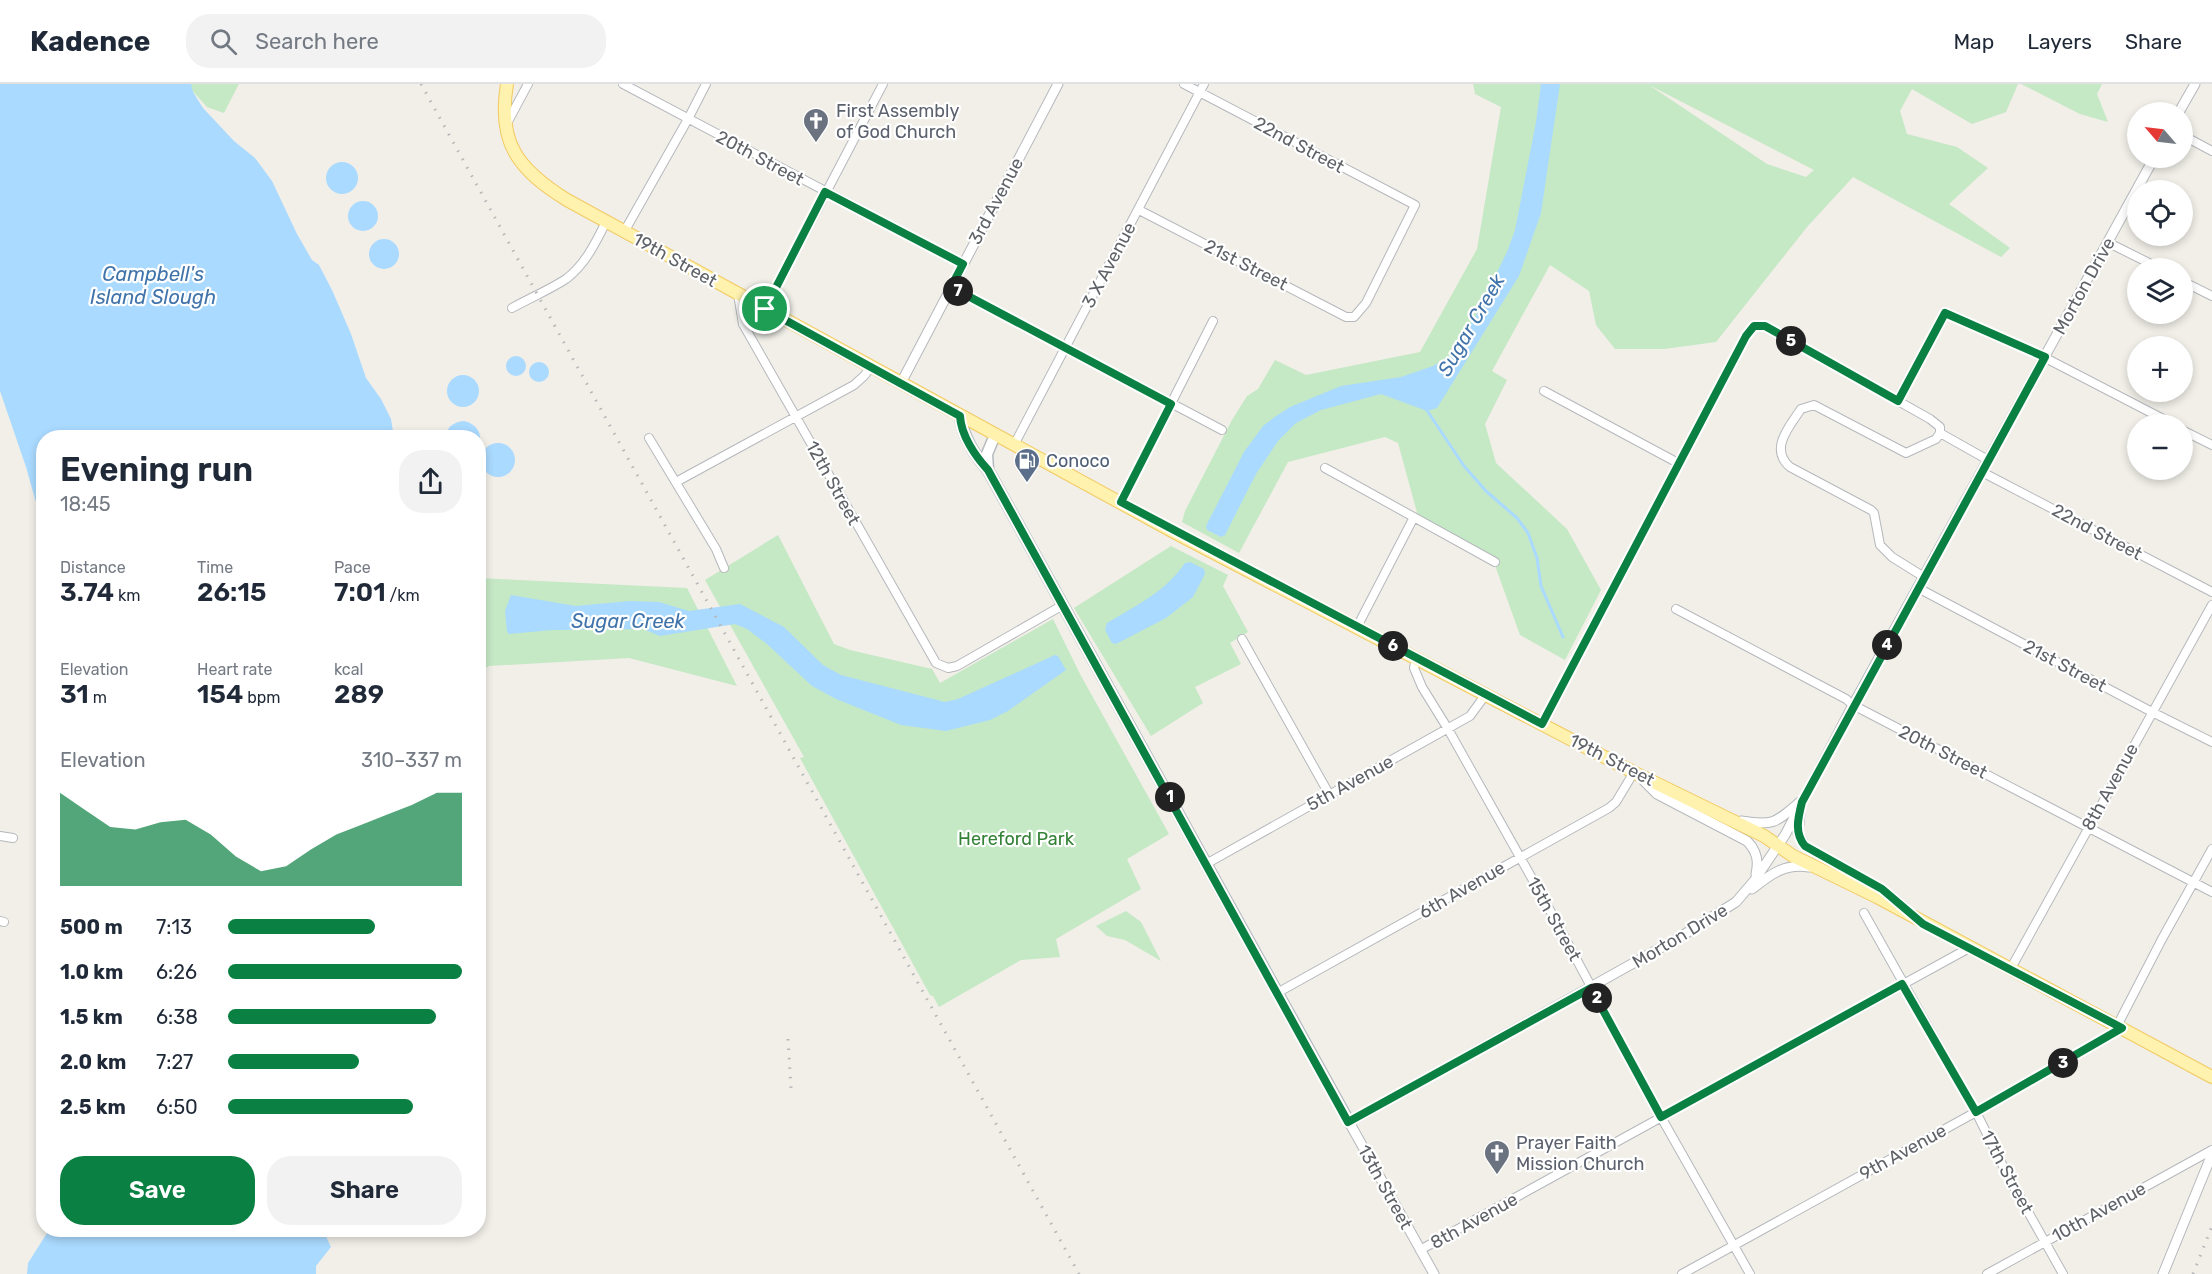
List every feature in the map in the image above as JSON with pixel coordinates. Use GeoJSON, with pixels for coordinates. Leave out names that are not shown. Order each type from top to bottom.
{"type":"FeatureCollection","features":[{"type":"Feature","properties":{"kind":"main road","name":"19th Street"},"geometry":{"type":"LineString","coordinates":[[507,84],[506,126],[514,153],[532,176],[567,200],[1014,445],[1635,773],[1734,820],[1793,856],[1877,897],[1923,924],[2212,1077]]}},
{"type":"Feature","properties":{"kind":"main road","name":"13th Street"},"geometry":{"type":"LineString","coordinates":[[960,416],[961,427],[981,463],[988,470],[1348,1122]]}},
{"type":"Feature","properties":{"kind":"main road"},"geometry":{"type":"LineString","coordinates":[[988,470],[987,454],[996,435]]}},
{"type":"Feature","properties":{"kind":"street"},"geometry":{"type":"LineString","coordinates":[[506,126],[528,84]]}},
{"type":"Feature","properties":{"kind":"street","name":"20th Street"},"geometry":{"type":"LineString","coordinates":[[622,84],[963,264]]}},
{"type":"Feature","properties":{"kind":"street"},"geometry":{"type":"LineString","coordinates":[[624,232],[706,84]]}},
{"type":"Feature","properties":{"kind":"street"},"geometry":{"type":"LineString","coordinates":[[765,309],[883,84]]}},
{"type":"Feature","properties":{"kind":"street","name":"3rd Avenue"},"geometry":{"type":"LineString","coordinates":[[901,383],[1058,84]]}},
{"type":"Feature","properties":{"kind":"street","name":"22nd Street"},"geometry":{"type":"LineString","coordinates":[[1184,84],[1415,205],[1366,303],[1354,318]]}},
{"type":"Feature","properties":{"kind":"street","name":"3 X Avenue"},"geometry":{"type":"LineString","coordinates":[[1014,445],[1204,84]]}},
{"type":"Feature","properties":{"kind":"street"},"geometry":{"type":"LineString","coordinates":[[2185,102],[2195,84]]}},
{"type":"Feature","properties":{"kind":"street"},"geometry":{"type":"LineString","coordinates":[[2193,141],[2212,151]]}},
{"type":"Feature","properties":{"kind":"street","name":"Morton Drive"},"geometry":{"type":"LineString","coordinates":[[1348,1122],[1680,937],[1736,902],[1754,881],[1785,834],[1853,705],[2149,168]]}},
{"type":"Feature","properties":{"kind":"street","name":"21st Street"},"geometry":{"type":"LineString","coordinates":[[1138,210],[1346,317],[1354,318]]}},
{"type":"Feature","properties":{"kind":"street"},"geometry":{"type":"LineString","coordinates":[[512,308],[573,272],[592,249],[606,222]]}},
{"type":"Feature","properties":{"kind":"street"},"geometry":{"type":"LineString","coordinates":[[2109,243],[2138,258]]}},
{"type":"Feature","properties":{"kind":"street"},"geometry":{"type":"LineString","coordinates":[[2193,286],[2212,296]]}},
{"type":"Feature","properties":{"kind":"street"},"geometry":{"type":"LineString","coordinates":[[951,287],[1222,430]]}},
{"type":"Feature","properties":{"kind":"street","name":"12th Street"},"geometry":{"type":"LineString","coordinates":[[738,294],[743,324],[929,654],[940,666],[948,668],[957,666],[1063,605]]}},
{"type":"Feature","properties":{"kind":"street"},"geometry":{"type":"LineString","coordinates":[[1898,401],[1945,313],[2045,357],[2153,414]]}},
{"type":"Feature","properties":{"kind":"street"},"geometry":{"type":"LineString","coordinates":[[1121,502],[1213,321]]}},
{"type":"Feature","properties":{"kind":"street"},"geometry":{"type":"LineString","coordinates":[[1542,724],[1614,590],[1678,463],[1746,336],[1754,326],[1765,326],[1940,427],[1940,433],[1936,439],[1906,453],[1814,405],[1801,409],[1780,446],[1779,452],[1785,463],[1871,510],[1874,513],[1880,545],[1892,557],[1924,577]]}},
{"type":"Feature","properties":{"kind":"street"},"geometry":{"type":"LineString","coordinates":[[676,482],[854,385],[871,367]]}},
{"type":"Feature","properties":{"kind":"street"},"geometry":{"type":"LineString","coordinates":[[1544,392],[1678,463]]}},
{"type":"Feature","properties":{"kind":"street"},"geometry":{"type":"LineString","coordinates":[[1940,433],[1988,460]]}},
{"type":"Feature","properties":{"kind":"street"},"geometry":{"type":"LineString","coordinates":[[2193,436],[2212,445]]}},
{"type":"Feature","properties":{"kind":"street"},"geometry":{"type":"LineString","coordinates":[[650,438],[716,549],[724,568]]}},
{"type":"Feature","properties":{"kind":"street"},"geometry":{"type":"LineString","coordinates":[[1325,468],[1495,562]]}},
{"type":"Feature","properties":{"kind":"street","name":"22nd Street"},"geometry":{"type":"LineString","coordinates":[[1982,472],[2212,592]]}},
{"type":"Feature","properties":{"kind":"street"},"geometry":{"type":"LineString","coordinates":[[1357,627],[1414,517]]}},
{"type":"Feature","properties":{"kind":"street","name":"21st Street"},"geometry":{"type":"LineString","coordinates":[[1918,588],[2212,742]]}},
{"type":"Feature","properties":{"kind":"street","name":"8th Avenue"},"geometry":{"type":"LineString","coordinates":[[2010,970],[2212,605]]}},
{"type":"Feature","properties":{"kind":"street","name":"20th Street"},"geometry":{"type":"LineString","coordinates":[[1676,609],[1846,699],[1853,705],[2212,892]]}},
{"type":"Feature","properties":{"kind":"street"},"geometry":{"type":"LineString","coordinates":[[1242,639],[1329,794]]}},
{"type":"Feature","properties":{"kind":"street","name":"15th Street"},"geometry":{"type":"LineString","coordinates":[[1416,658],[1415,673],[1557,923],[1661,1117],[1750,1274]]}},
{"type":"Feature","properties":{"kind":"street","name":"5th Avenue"},"geometry":{"type":"LineString","coordinates":[[1206,864],[1470,716],[1486,694]]}},
{"type":"Feature","properties":{"kind":"street"},"geometry":{"type":"LineString","coordinates":[[1635,773],[1658,794],[1750,844],[1758,862],[1754,881]]}},
{"type":"Feature","properties":{"kind":"street","name":"6th Avenue"},"geometry":{"type":"LineString","coordinates":[[1277,993],[1609,808],[1616,802],[1635,773]]}},
{"type":"Feature","properties":{"kind":"street"},"geometry":{"type":"LineString","coordinates":[[1734,820],[1762,825],[1774,822],[1803,800]]}},
{"type":"Feature","properties":{"kind":"street"},"geometry":{"type":"LineString","coordinates":[[1803,800],[1797,823],[1798,834],[1805,846],[1882,889],[1923,924]]}},
{"type":"Feature","properties":{"kind":"street"},"geometry":{"type":"LineString","coordinates":[[0,836],[13,838]]}},
{"type":"Feature","properties":{"kind":"street"},"geometry":{"type":"LineString","coordinates":[[2119,1027],[2212,849]]}},
{"type":"Feature","properties":{"kind":"street"},"geometry":{"type":"LineString","coordinates":[[1736,902],[1778,870],[1800,866],[1817,868]]}},
{"type":"Feature","properties":{"kind":"street","name":"17th Street"},"geometry":{"type":"LineString","coordinates":[[1864,913],[1976,1112],[2009,1178],[2063,1274]]}},
{"type":"Feature","properties":{"kind":"street","name":"8th Avenue"},"geometry":{"type":"LineString","coordinates":[[1420,1250],[1969,948]]}},
{"type":"Feature","properties":{"kind":"street","name":"9th Avenue"},"geometry":{"type":"LineString","coordinates":[[1682,1274],[1976,1112],[2119,1027]]}},
{"type":"Feature","properties":{"kind":"street","name":"13th Street"},"geometry":{"type":"LineString","coordinates":[[1348,1122],[1434,1274]]}},
{"type":"Feature","properties":{"kind":"street"},"geometry":{"type":"LineString","coordinates":[[2163,1274],[2212,1152]]}},
{"type":"Feature","properties":{"kind":"street","name":"10th Avenue"},"geometry":{"type":"LineString","coordinates":[[1987,1274],[2212,1152]]}},
{"type":"Feature","properties":{"kind":"green space"},"geometry":{"type":"Polygon","coordinates":[[[186,84],[239,84],[224,113],[207,107],[186,84]]]}},
{"type":"Feature","properties":{"kind":"green space"},"geometry":{"type":"Polygon","coordinates":[[[1473,84],[2018,84],[2006,112],[1972,124],[1912,89],[1900,111],[1907,134],[1957,147],[1988,168],[1949,204],[2010,248],[2001,257],[1853,177],[1807,227],[1716,342],[1664,349],[1615,349],[1596,325],[1589,291],[1550,265],[1492,371],[1507,380],[1485,424],[1496,463],[1567,529],[1601,590],[1565,660],[1520,635],[1492,557],[1418,516],[1398,443],[1385,437],[1288,462],[1239,553],[1182,522],[1185,511],[1232,420],[1247,396],[1258,389],[1275,360],[1306,375],[1420,352],[1477,249],[1501,107],[1475,94],[1473,84]],[[1649,85],[1767,164],[1806,177],[1814,170],[1649,85]]]}},
{"type":"Feature","properties":{"kind":"green space"},"geometry":{"type":"Polygon","coordinates":[[[2021,84],[2102,84],[2097,94],[2108,122],[2080,114],[2021,84]]]}},
{"type":"Feature","properties":{"kind":"green space","name":"Hereford Park"},"geometry":{"type":"Polygon","coordinates":[[[778,535],[834,644],[850,650],[932,669],[940,683],[1053,619],[1080,674],[1169,834],[1127,859],[1141,889],[1056,939],[1060,957],[1021,960],[939,1007],[930,995],[800,758],[804,757],[705,580],[778,535]]]}},
{"type":"Feature","properties":{"kind":"green space"},"geometry":{"type":"Polygon","coordinates":[[[1171,546],[1228,575],[1223,586],[1248,632],[1230,643],[1241,664],[1195,687],[1203,703],[1151,736],[1074,608],[1171,546]]]}},
{"type":"Feature","properties":{"kind":"green space"},"geometry":{"type":"Polygon","coordinates":[[[486,578],[687,588],[737,686],[629,658],[486,668],[486,578]]]}},
{"type":"Feature","properties":{"kind":"green space"},"geometry":{"type":"Polygon","coordinates":[[[1126,911],[1141,922],[1161,961],[1125,940],[1107,936],[1096,926],[1126,911]]]}},
{"type":"Feature","properties":{"kind":"water","name":"Campbell's Island Slough"},"geometry":{"type":"Polygon","coordinates":[[[0,84],[191,84],[203,108],[234,141],[255,158],[272,181],[297,234],[312,260],[319,265],[332,290],[351,334],[366,378],[381,399],[391,419],[393,430],[36,430],[36,502],[0,391],[0,84]]]}},
{"type":"Feature","properties":{"kind":"water","name":"Sugar Creek"},"geometry":{"type":"Polygon","coordinates":[[[1541,84],[1560,84],[1541,213],[1519,276],[1437,408],[1427,411],[1381,394],[1321,410],[1296,423],[1278,441],[1256,474],[1225,535],[1221,537],[1207,530],[1206,526],[1244,452],[1263,426],[1276,416],[1290,407],[1341,386],[1401,377],[1433,366],[1452,355],[1466,336],[1507,252],[1515,230],[1541,84]]]}},
{"type":"Feature","properties":{"kind":"water"},"geometry":{"type":"Polygon","coordinates":[[[342,162],[354,166],[358,178],[354,190],[342,194],[330,190],[326,178],[330,166],[342,162]]]}},
{"type":"Feature","properties":{"kind":"water"},"geometry":{"type":"Polygon","coordinates":[[[363,201],[369,202],[377,210],[377,222],[369,230],[363,231],[357,230],[349,222],[348,216],[349,210],[357,202],[363,201]]]}},
{"type":"Feature","properties":{"kind":"water"},"geometry":{"type":"Polygon","coordinates":[[[384,239],[390,240],[398,248],[398,260],[390,268],[384,269],[378,268],[370,260],[369,254],[370,248],[378,240],[384,239]]]}},
{"type":"Feature","properties":{"kind":"water"},"geometry":{"type":"Polygon","coordinates":[[[516,356],[523,359],[526,366],[523,373],[516,376],[509,373],[506,366],[509,359],[516,356]]]}},
{"type":"Feature","properties":{"kind":"water"},"geometry":{"type":"Polygon","coordinates":[[[535,362],[543,362],[549,368],[549,376],[543,382],[535,382],[529,376],[529,368],[535,362]]]}},
{"type":"Feature","properties":{"kind":"water"},"geometry":{"type":"Polygon","coordinates":[[[463,375],[474,380],[479,391],[474,402],[463,407],[452,402],[447,391],[452,380],[463,375]]]}},
{"type":"Feature","properties":{"kind":"water"},"geometry":{"type":"Polygon","coordinates":[[[464,421],[472,424],[478,430],[448,430],[464,421]]]}},
{"type":"Feature","properties":{"kind":"water"},"geometry":{"type":"Polygon","coordinates":[[[491,444],[505,444],[514,453],[514,467],[505,476],[491,476],[486,472],[486,448],[491,444]]]}},
{"type":"Feature","properties":{"kind":"water"},"geometry":{"type":"Polygon","coordinates":[[[1190,562],[1204,569],[1205,574],[1193,597],[1166,618],[1116,644],[1112,643],[1105,630],[1107,623],[1150,597],[1169,582],[1185,563],[1190,562]]]}},
{"type":"Feature","properties":{"kind":"water","name":"Sugar Creek"},"geometry":{"type":"Polygon","coordinates":[[[511,595],[576,606],[630,601],[659,602],[689,611],[740,604],[784,627],[823,665],[841,675],[945,702],[958,699],[1055,655],[1058,656],[1066,670],[1008,711],[990,720],[946,731],[901,725],[836,699],[812,686],[767,644],[747,629],[735,624],[660,636],[643,629],[552,630],[509,634],[505,611],[511,595]]]}},
{"type":"Feature","properties":{"kind":"water"},"geometry":{"type":"Polygon","coordinates":[[[45,1237],[326,1237],[331,1247],[316,1266],[316,1274],[27,1274],[28,1263],[45,1237]]]}},
{"type":"Feature","properties":{"kind":"waterway","name":"Sugar Creek"},"geometry":{"type":"LineString","coordinates":[[1458,347],[1475,319]]}},
{"type":"Feature","properties":{"kind":"waterway"},"geometry":{"type":"LineString","coordinates":[[1426,409],[1464,466],[1486,491],[1517,518],[1528,533],[1537,558],[1541,586],[1563,637]]}},
{"type":"Feature","properties":{"kind":"railway"},"geometry":{"type":"LineString","coordinates":[[421,84],[1079,1274]]}},
{"type":"Feature","properties":{"kind":"railway"},"geometry":{"type":"LineString","coordinates":[[788,1039],[791,1088]]}},
{"type":"Feature","properties":{"kind":"railway"},"geometry":{"type":"LineString","coordinates":[[2193,1274],[2212,1226]]}},
{"type":"Feature","properties":{"kind":"place","name":"First Assembly of God Church"},"geometry":{"type":"Point","coordinates":[816,144]}},
{"type":"Feature","properties":{"kind":"place","name":"Conoco"},"geometry":{"type":"Point","coordinates":[1027,484]}},
{"type":"Feature","properties":{"kind":"place","name":"Prayer Faith Mission Church"},"geometry":{"type":"Point","coordinates":[1497,1176]}},
{"type":"Feature","properties":{"kind":"route"},"geometry":{"type":"LineString","coordinates":[[825,192],[963,264],[951,287],[1171,404],[1121,502],[1172,531],[1542,724],[1614,590],[1678,463],[1746,336],[1754,326],[1765,326],[1898,401],[1945,313],[2045,357],[1802,802],[1797,823],[1798,834],[1805,846],[1882,889],[1923,924],[2122,1028],[1976,1112],[1902,984],[1661,1117],[1591,988],[1348,1122],[1119,704],[988,470],[981,463],[961,427],[960,416],[765,309],[825,192]]}}]}
